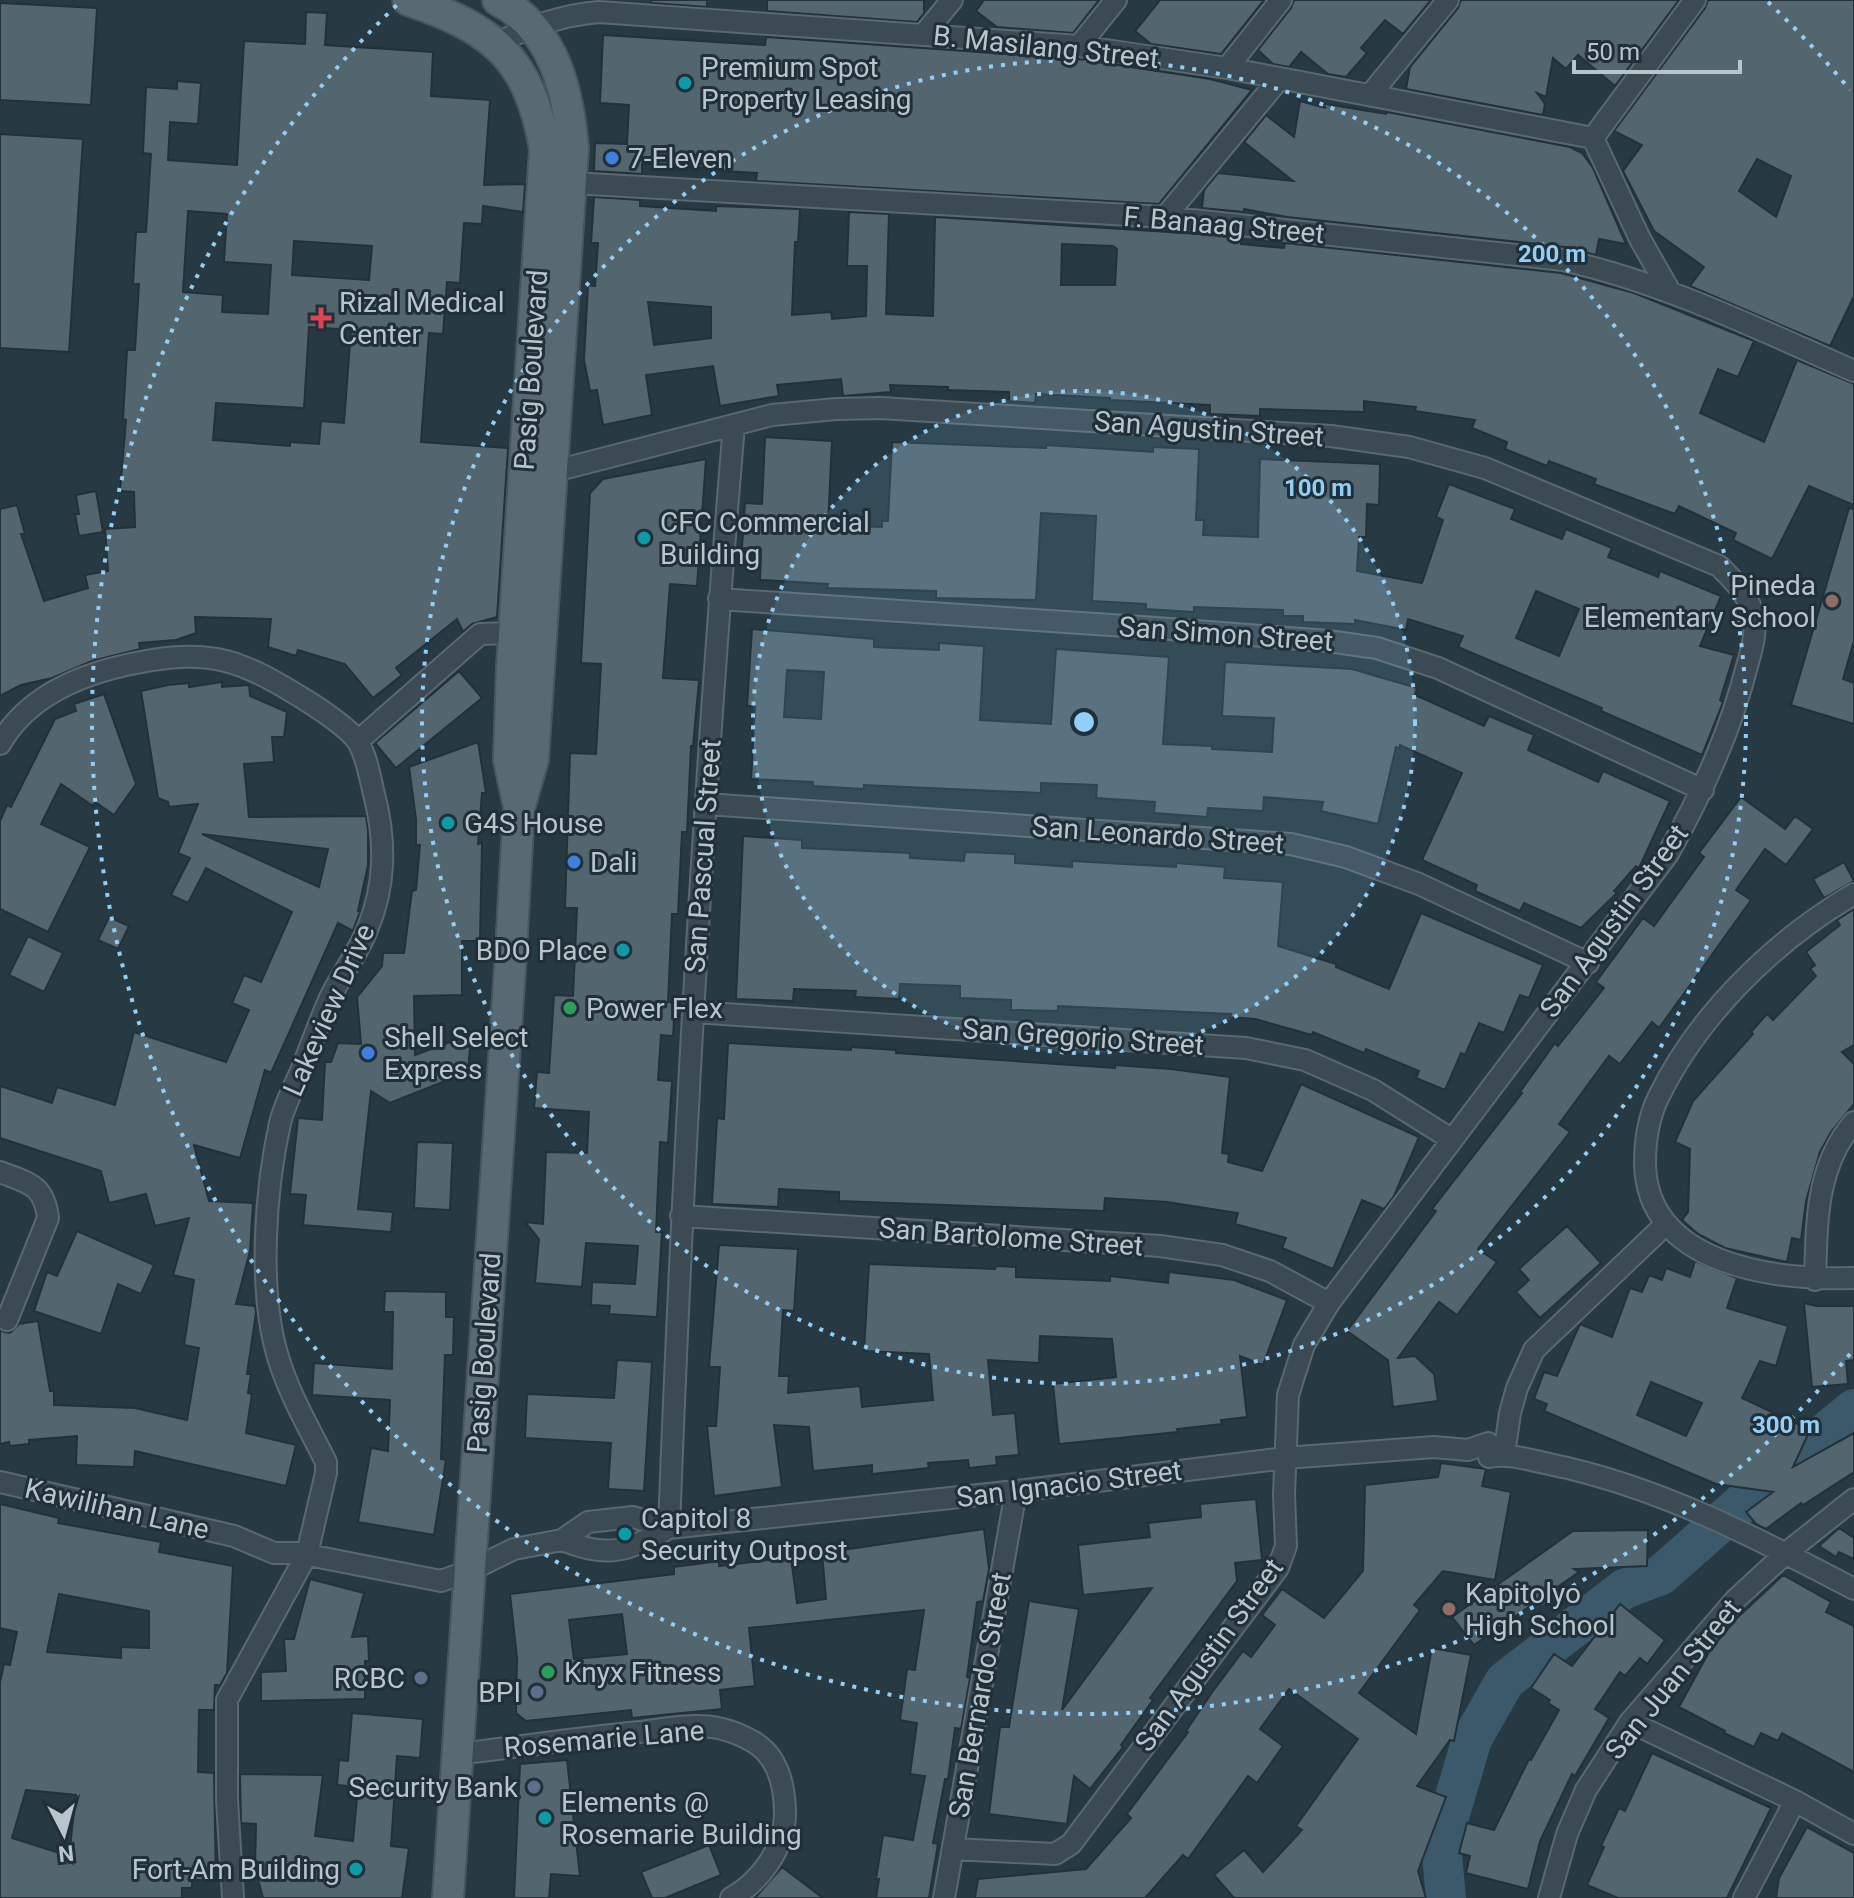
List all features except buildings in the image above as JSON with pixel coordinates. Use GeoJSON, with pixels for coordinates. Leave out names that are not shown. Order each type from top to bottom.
{"type":"FeatureCollection","features":[{"type":"Feature","properties":{"kind":"main road","name":"Pasig Boulevard"},"geometry":{"type":"LineString","coordinates":[[408,0],[446,14],[498,44],[514,62],[531,94],[540,119],[545,149],[514,633],[509,760],[519,808]]}},
{"type":"Feature","properties":{"kind":"main road","name":"Pasig Boulevard"},"geometry":{"type":"LineString","coordinates":[[448,1898],[519,808],[533,759],[572,183],[570,113],[559,70],[550,49],[533,28],[498,0]]}},
{"type":"Feature","properties":{"kind":"street"},"geometry":{"type":"LineString","coordinates":[[588,9],[621,0]]}},
{"type":"Feature","properties":{"kind":"street"},"geometry":{"type":"LineString","coordinates":[[924,34],[952,0]]}},
{"type":"Feature","properties":{"kind":"street"},"geometry":{"type":"LineString","coordinates":[[1079,46],[1116,0]]}},
{"type":"Feature","properties":{"kind":"street"},"geometry":{"type":"LineString","coordinates":[[1227,68],[1281,0]]}},
{"type":"Feature","properties":{"kind":"street"},"geometry":{"type":"LineString","coordinates":[[1370,95],[1448,0]]}},
{"type":"Feature","properties":{"kind":"street"},"geometry":{"type":"LineString","coordinates":[[1669,290],[1640,239],[1593,138],[1695,0]]}},
{"type":"Feature","properties":{"kind":"street","name":"B. Masilang Street"},"geometry":{"type":"LineString","coordinates":[[498,44],[513,35],[588,9],[1079,46],[1227,68],[1593,138]]}},
{"type":"Feature","properties":{"kind":"street"},"geometry":{"type":"LineString","coordinates":[[1165,217],[1280,78]]}},
{"type":"Feature","properties":{"kind":"street","name":"F. Banaag Street"},"geometry":{"type":"LineString","coordinates":[[572,183],[1165,217],[1563,260],[1615,271],[1669,290],[1854,371]]}},
{"type":"Feature","properties":{"kind":"street","name":"San Agustin Street"},"geometry":{"type":"LineString","coordinates":[[551,472],[772,415],[823,410],[895,409],[1331,436],[1409,447],[1485,468],[1719,566],[1739,587],[1753,612],[1753,642],[1736,711],[1703,790],[1668,854],[1329,1303],[1304,1345],[1288,1395],[1286,1546],[1278,1568],[1071,1844],[1055,1854],[953,1849]]}},
{"type":"Feature","properties":{"kind":"street","name":"San Pascual Street"},"geometry":{"type":"LineString","coordinates":[[669,1528],[681,1216],[693,1012],[719,599],[734,425]]}},
{"type":"Feature","properties":{"kind":"street","name":"San Simon Street"},"geometry":{"type":"LineString","coordinates":[[719,599],[1156,628],[1328,641],[1377,648],[1438,668],[1703,790]]}},
{"type":"Feature","properties":{"kind":"street"},"geometry":{"type":"LineString","coordinates":[[0,744],[28,712],[52,692],[110,668],[175,656],[229,661],[261,673],[320,709],[358,741],[480,634],[514,633]]}},
{"type":"Feature","properties":{"kind":"street","name":"Lakeview Drive"},"geometry":{"type":"LineString","coordinates":[[233,1898],[227,1800],[227,1700],[302,1554],[326,1462],[278,1356],[266,1286],[266,1240],[280,1121],[330,998],[366,932],[384,865],[382,833],[358,741]]}},
{"type":"Feature","properties":{"kind":"street","name":"San Leonardo Street"},"geometry":{"type":"LineString","coordinates":[[706,804],[1291,844],[1346,857],[1419,884],[1588,963]]}},
{"type":"Feature","properties":{"kind":"street"},"geometry":{"type":"LineString","coordinates":[[1854,894],[1815,917],[1769,954],[1698,1032],[1657,1100],[1645,1152],[1648,1194],[1656,1212],[1684,1241],[1714,1258],[1750,1270],[1815,1280],[1854,1278]]}},
{"type":"Feature","properties":{"kind":"street","name":"San Gregorio Street"},"geometry":{"type":"LineString","coordinates":[[693,1012],[1246,1048],[1305,1060],[1319,1066],[1373,1090],[1451,1139]]}},
{"type":"Feature","properties":{"kind":"street"},"geometry":{"type":"LineString","coordinates":[[1815,1280],[1818,1202],[1833,1153],[1854,1122]]}},
{"type":"Feature","properties":{"kind":"street"},"geometry":{"type":"LineString","coordinates":[[0,1172],[36,1186],[45,1200],[48,1218],[7,1320]]}},
{"type":"Feature","properties":{"kind":"street","name":"San Bartolome Street"},"geometry":{"type":"LineString","coordinates":[[681,1216],[1160,1246],[1234,1259],[1270,1271],[1329,1303]]}},
{"type":"Feature","properties":{"kind":"street"},"geometry":{"type":"LineString","coordinates":[[1502,1455],[1517,1388],[1534,1350],[1666,1224]]}},
{"type":"Feature","properties":{"kind":"street","name":"San Ignacio Street"},"geometry":{"type":"LineString","coordinates":[[469,1571],[514,1549],[562,1540],[588,1522],[633,1517],[669,1528],[1016,1491],[1285,1458],[1434,1447],[1469,1450],[1488,1443],[1502,1455],[1591,1473],[1689,1508],[1854,1589]]}},
{"type":"Feature","properties":{"kind":"street","name":"Kawilihan Lane"},"geometry":{"type":"LineString","coordinates":[[0,1482],[234,1536],[278,1538],[302,1554],[441,1581],[469,1571]]}},
{"type":"Feature","properties":{"kind":"street","name":"San Bernardo Street"},"geometry":{"type":"LineString","coordinates":[[944,1898],[1016,1491]]}},
{"type":"Feature","properties":{"kind":"street","name":"San Juan Street"},"geometry":{"type":"LineString","coordinates":[[1549,1898],[1567,1834],[1586,1790],[1630,1722],[1736,1599],[1786,1553],[1854,1499]]}},
{"type":"Feature","properties":{"kind":"street","name":"San Ignacio Street"},"geometry":{"type":"LineString","coordinates":[[562,1540],[602,1551],[624,1549],[635,1547],[669,1528]]}},
{"type":"Feature","properties":{"kind":"street"},"geometry":{"type":"LineString","coordinates":[[1630,1722],[1795,1801],[1854,1834]]}},
{"type":"Feature","properties":{"kind":"street","name":"Rosemarie Lane"},"geometry":{"type":"LineString","coordinates":[[457,1754],[671,1729],[717,1728],[754,1741],[779,1772],[785,1795],[785,1821],[777,1849],[763,1870],[749,1888],[731,1898]]}},
{"type":"Feature","properties":{"kind":"street"},"geometry":{"type":"LineString","coordinates":[[1744,1898],[1795,1801]]}},
{"type":"Feature","properties":{"kind":"waterway"},"geometry":{"type":"LineString","coordinates":[[1446,1898],[1441,1844],[1472,1739],[1505,1681],[1624,1589],[1661,1575],[1854,1409]]}},
{"type":"Feature","properties":{"kind":"place","name":"Premium Spot Property Leasing"},"geometry":{"type":"Point","coordinates":[685,83]}},
{"type":"Feature","properties":{"kind":"place","name":"7-Eleven"},"geometry":{"type":"Point","coordinates":[612,158]}},
{"type":"Feature","properties":{"kind":"place","name":"Rizal Medical Center"},"geometry":{"type":"Point","coordinates":[321,318]}},
{"type":"Feature","properties":{"kind":"place","name":"CFC Commercial Building"},"geometry":{"type":"Point","coordinates":[644,538]}},
{"type":"Feature","properties":{"kind":"place","name":"Pineda Elementary School"},"geometry":{"type":"Point","coordinates":[1832,601]}},
{"type":"Feature","properties":{"kind":"place","name":"G4S House"},"geometry":{"type":"Point","coordinates":[448,823]}},
{"type":"Feature","properties":{"kind":"place","name":"Dali"},"geometry":{"type":"Point","coordinates":[574,862]}},
{"type":"Feature","properties":{"kind":"place","name":"BDO Place"},"geometry":{"type":"Point","coordinates":[623,950]}},
{"type":"Feature","properties":{"kind":"place","name":"Power Flex"},"geometry":{"type":"Point","coordinates":[570,1008]}},
{"type":"Feature","properties":{"kind":"place","name":"Shell Select Express"},"geometry":{"type":"Point","coordinates":[368,1053]}},
{"type":"Feature","properties":{"kind":"place","name":"Capitol 8 Security Outpost"},"geometry":{"type":"Point","coordinates":[625,1534]}},
{"type":"Feature","properties":{"kind":"place","name":"Kapitolyo High School"},"geometry":{"type":"Point","coordinates":[1449,1609]}},
{"type":"Feature","properties":{"kind":"place","name":"Knyx Fitness"},"geometry":{"type":"Point","coordinates":[548,1672]}},
{"type":"Feature","properties":{"kind":"place","name":"RCBC"},"geometry":{"type":"Point","coordinates":[421,1678]}},
{"type":"Feature","properties":{"kind":"place","name":"BPI"},"geometry":{"type":"Point","coordinates":[537,1692]}},
{"type":"Feature","properties":{"kind":"place","name":"Security Bank"},"geometry":{"type":"Point","coordinates":[534,1787]}},
{"type":"Feature","properties":{"kind":"place","name":"Elements @ Rosemarie Building"},"geometry":{"type":"Point","coordinates":[545,1818]}},
{"type":"Feature","properties":{"kind":"place","name":"Fort-Am Building"},"geometry":{"type":"Point","coordinates":[356,1869]}}]}
